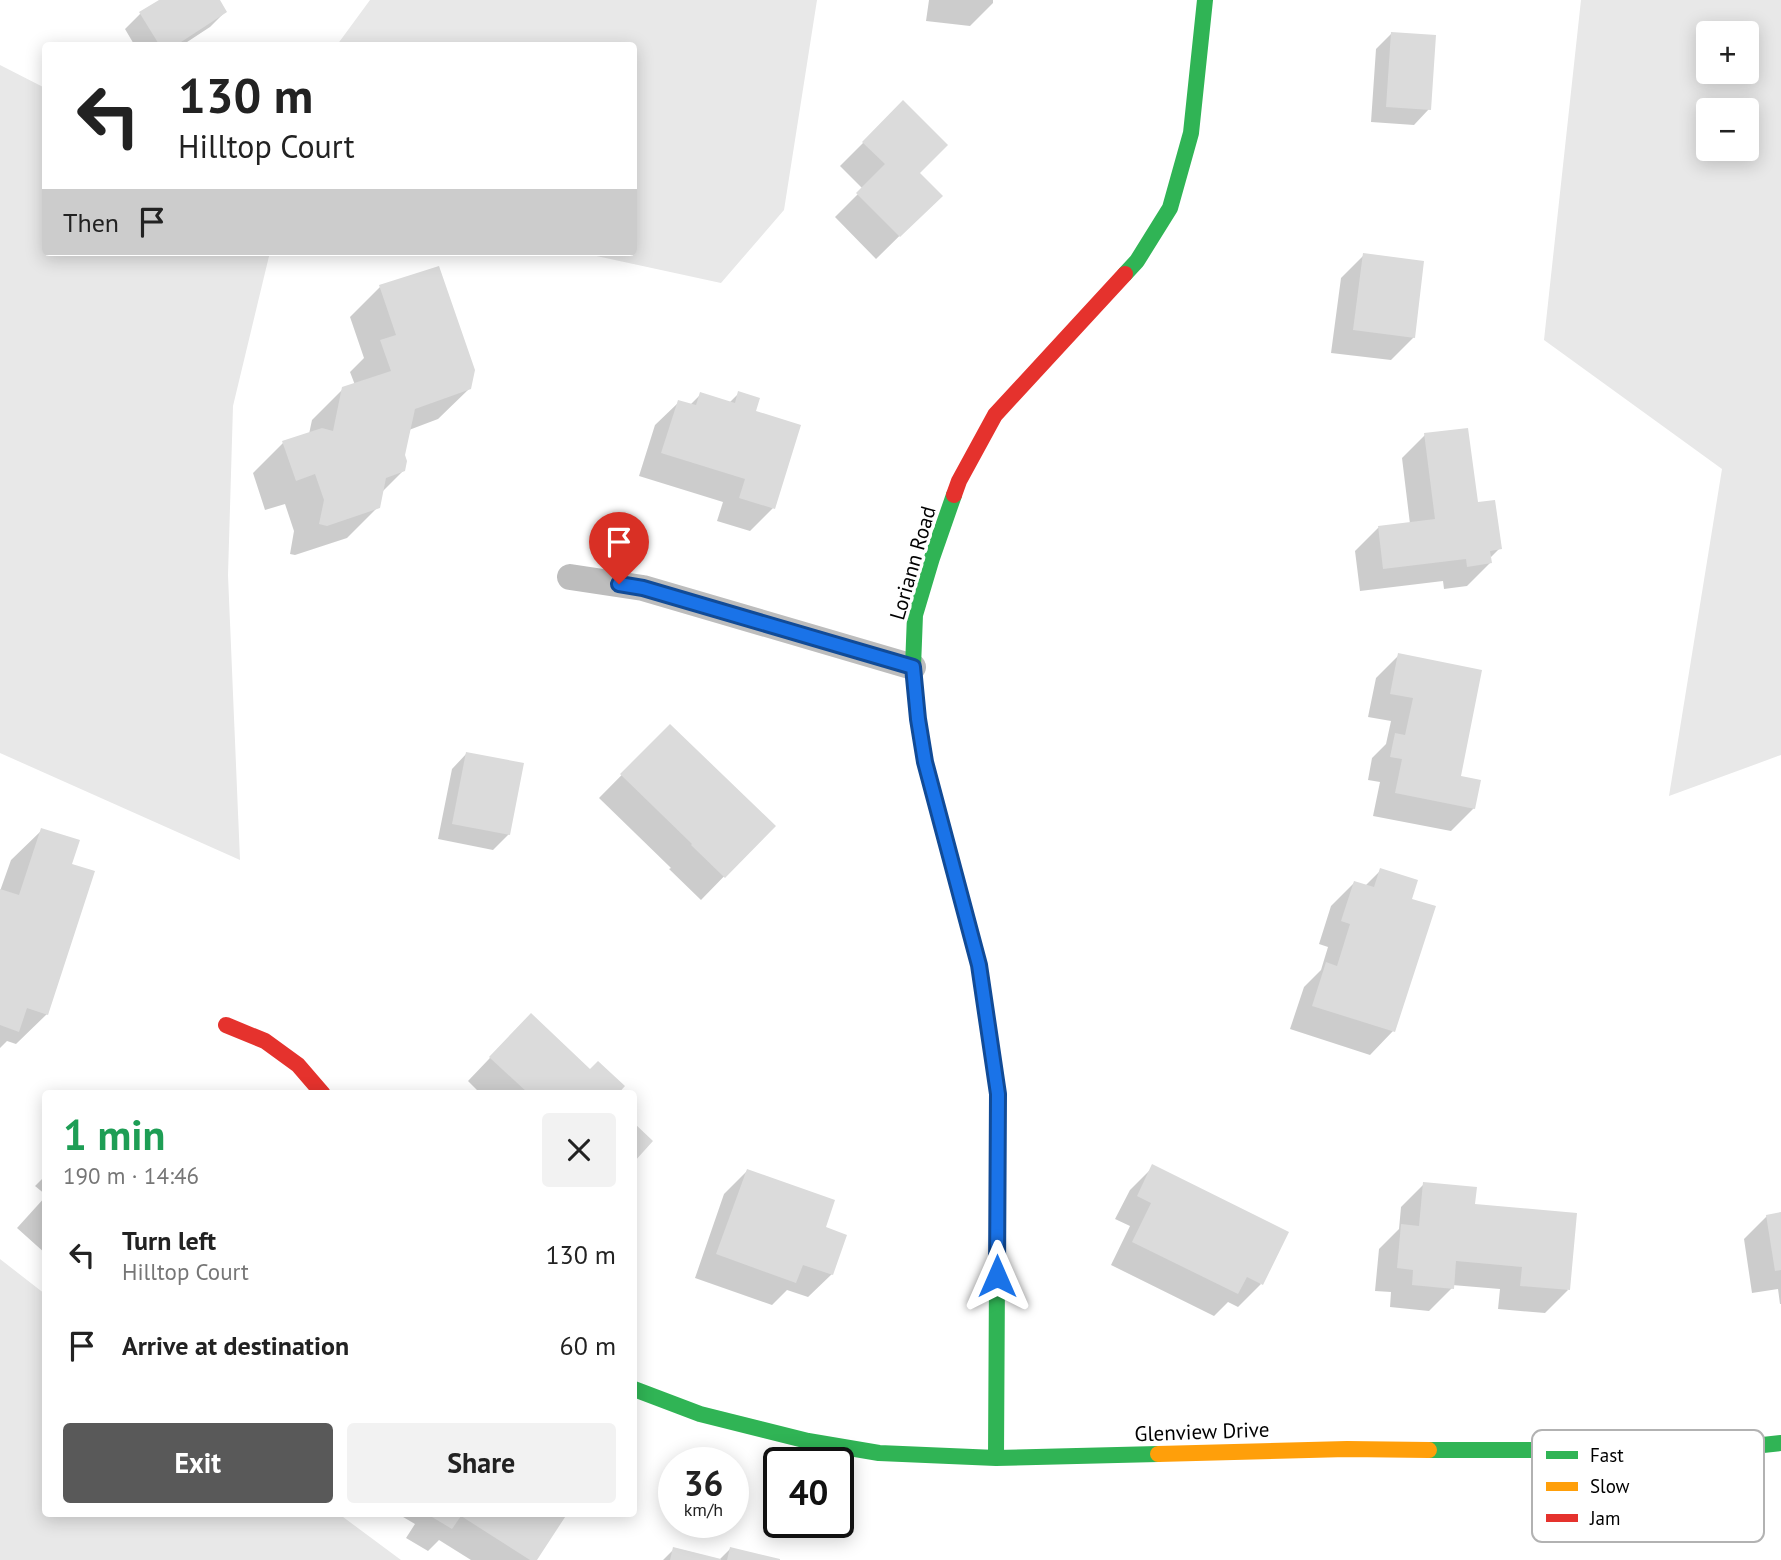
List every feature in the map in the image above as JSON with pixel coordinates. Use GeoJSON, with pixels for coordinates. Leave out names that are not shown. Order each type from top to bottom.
{"type":"FeatureCollection","features":[{"type":"Feature","properties":{"kind":"street","name":"Loriann Road"},"geometry":{"type":"LineString","coordinates":[[996,1458],[998,1094],[979,965],[925,762],[913,667],[915,615],[960,481],[995,415],[1137,261],[1170,208],[1191,132],[1205,0]]}},
{"type":"Feature","properties":{"kind":"street"},"geometry":{"type":"LineString","coordinates":[[570,577],[643,588],[913,667]]}},
{"type":"Feature","properties":{"kind":"street"},"geometry":{"type":"LineString","coordinates":[[226,1025],[265,1041],[298,1065],[320,1090]]}},
{"type":"Feature","properties":{"kind":"street","name":"Glenview Drive"},"geometry":{"type":"LineString","coordinates":[[637,1390],[700,1414],[808,1441],[879,1453],[996,1458],[1347,1449],[1532,1450]]}},
{"type":"Feature","properties":{"kind":"shaded area"},"geometry":{"type":"Polygon","coordinates":[[[370,0],[817,0],[784,210],[721,283],[596,256],[637,256],[637,42],[339,42],[370,0]]]}},
{"type":"Feature","properties":{"kind":"shaded area"},"geometry":{"type":"Polygon","coordinates":[[[1581,0],[1781,0],[1781,755],[1669,796],[1722,469],[1544,340],[1581,0]]]}},
{"type":"Feature","properties":{"kind":"shaded area"},"geometry":{"type":"Polygon","coordinates":[[[0,65],[42,86],[42,256],[269,256],[233,406],[228,575],[240,860],[0,753],[0,65]]]}},
{"type":"Feature","properties":{"kind":"shaded area"},"geometry":{"type":"Polygon","coordinates":[[[0,1259],[42,1292],[42,1517],[343,1517],[401,1560],[0,1560],[0,1259]]]}},
{"type":"Feature","properties":{"kind":"building"},"geometry":{"type":"Polygon","coordinates":[[[159,0],[220,0],[227,12],[181,42],[158,42],[139,12],[159,0]]]}},
{"type":"Feature","properties":{"kind":"building"},"geometry":{"type":"Polygon","coordinates":[[[1391,32],[1436,35],[1431,110],[1386,107],[1391,32]]]}},
{"type":"Feature","properties":{"kind":"building"},"geometry":{"type":"Polygon","coordinates":[[[903,100],[948,145],[920,173],[943,196],[900,237],[856,193],[885,164],[862,142],[903,100]]]}},
{"type":"Feature","properties":{"kind":"building"},"geometry":{"type":"Polygon","coordinates":[[[1363,253],[1424,261],[1415,338],[1353,330],[1363,253]]]}},
{"type":"Feature","properties":{"kind":"building"},"geometry":{"type":"Polygon","coordinates":[[[439,266],[475,370],[471,389],[415,409],[405,455],[405,471],[386,478],[380,508],[327,526],[319,524],[324,500],[315,474],[296,481],[282,441],[322,428],[333,431],[342,387],[391,371],[380,340],[396,335],[379,285],[439,266]]]}},
{"type":"Feature","properties":{"kind":"building"},"geometry":{"type":"Polygon","coordinates":[[[738,391],[760,398],[756,411],[801,425],[775,509],[739,498],[745,479],[661,453],[678,400],[696,405],[700,392],[735,403],[738,391]]]}},
{"type":"Feature","properties":{"kind":"building"},"geometry":{"type":"Polygon","coordinates":[[[1468,428],[1478,502],[1495,500],[1502,549],[1490,551],[1492,563],[1467,567],[1466,559],[1383,569],[1378,526],[1435,519],[1424,433],[1468,428]]]}},
{"type":"Feature","properties":{"kind":"building"},"geometry":{"type":"Polygon","coordinates":[[[1398,653],[1482,670],[1461,776],[1481,780],[1475,809],[1395,793],[1402,759],[1390,757],[1395,733],[1405,735],[1413,698],[1390,694],[1398,653]]]}},
{"type":"Feature","properties":{"kind":"building"},"geometry":{"type":"Polygon","coordinates":[[[670,724],[776,826],[725,878],[620,774],[670,724]]]}},
{"type":"Feature","properties":{"kind":"building"},"geometry":{"type":"Polygon","coordinates":[[[466,752],[524,763],[510,835],[452,824],[466,752]]]}},
{"type":"Feature","properties":{"kind":"building"},"geometry":{"type":"Polygon","coordinates":[[[41,828],[80,840],[72,864],[95,871],[48,1015],[27,1008],[19,1032],[0,1025],[0,889],[19,895],[41,828]]]}},
{"type":"Feature","properties":{"kind":"building"},"geometry":{"type":"Polygon","coordinates":[[[1380,868],[1418,880],[1412,899],[1436,906],[1395,1032],[1312,1006],[1326,962],[1337,966],[1350,924],[1341,921],[1354,881],[1374,887],[1380,868]]]}},
{"type":"Feature","properties":{"kind":"building"},"geometry":{"type":"Polygon","coordinates":[[[531,1013],[590,1069],[598,1061],[625,1086],[622,1090],[525,1090],[489,1057],[531,1013]]]}},
{"type":"Feature","properties":{"kind":"building"},"geometry":{"type":"Polygon","coordinates":[[[637,1126],[653,1141],[637,1159],[637,1126]]]}},
{"type":"Feature","properties":{"kind":"building"},"geometry":{"type":"Polygon","coordinates":[[[1152,1164],[1289,1232],[1263,1285],[1247,1277],[1238,1294],[1132,1242],[1151,1203],[1137,1196],[1152,1164]]]}},
{"type":"Feature","properties":{"kind":"building"},"geometry":{"type":"Polygon","coordinates":[[[747,1169],[835,1200],[826,1227],[847,1235],[833,1275],[803,1265],[796,1283],[716,1254],[747,1169]]]}},
{"type":"Feature","properties":{"kind":"building"},"geometry":{"type":"Polygon","coordinates":[[[1423,1182],[1477,1187],[1475,1204],[1577,1213],[1570,1290],[1520,1286],[1522,1267],[1456,1261],[1454,1289],[1412,1285],[1413,1270],[1397,1268],[1401,1224],[1419,1226],[1423,1182]]]}},
{"type":"Feature","properties":{"kind":"building"},"geometry":{"type":"Polygon","coordinates":[[[1781,1212],[1781,1270],[1775,1271],[1766,1215],[1781,1212]]]}},
{"type":"Feature","properties":{"kind":"building"},"geometry":{"type":"Polygon","coordinates":[[[432,1517],[460,1517],[452,1529],[432,1517]]]}},
{"type":"Feature","properties":{"kind":"building"},"geometry":{"type":"Polygon","coordinates":[[[463,1517],[565,1517],[537,1560],[530,1560],[463,1517]]]}},
{"type":"Feature","properties":{"kind":"building"},"geometry":{"type":"Polygon","coordinates":[[[673,1547],[721,1559],[721,1560],[670,1560],[673,1547]]]}},
{"type":"Feature","properties":{"kind":"building"},"geometry":{"type":"Polygon","coordinates":[[[730,1547],[780,1559],[780,1560],[727,1560],[730,1547]]]}},
{"type":"Feature","properties":{"kind":"traffic: fast"},"geometry":{"type":"LineString","coordinates":[[1125,274],[1137,261],[1170,208],[1191,133],[1205,0]]}},
{"type":"Feature","properties":{"kind":"traffic: fast"},"geometry":{"type":"LineString","coordinates":[[954,495],[915,615],[913,667],[925,762],[979,965],[998,1094],[996,1458]]}},
{"type":"Feature","properties":{"kind":"traffic: fast"},"geometry":{"type":"LineString","coordinates":[[637,1390],[700,1414],[808,1441],[879,1453],[996,1458],[1158,1454]]}},
{"type":"Feature","properties":{"kind":"traffic: fast"},"geometry":{"type":"LineString","coordinates":[[1764,1445],[1781,1443]]}},
{"type":"Feature","properties":{"kind":"traffic: fast"},"geometry":{"type":"LineString","coordinates":[[1429,1450],[1532,1450]]}},
{"type":"Feature","properties":{"kind":"traffic: slow"},"geometry":{"type":"LineString","coordinates":[[1158,1454],[1347,1449],[1429,1450]]}},
{"type":"Feature","properties":{"kind":"traffic: jam"},"geometry":{"type":"LineString","coordinates":[[954,495],[995,415],[1125,274]]}},
{"type":"Feature","properties":{"kind":"traffic: jam"},"geometry":{"type":"LineString","coordinates":[[226,1025],[265,1041],[298,1065],[320,1090]]}},
{"type":"Feature","properties":{"kind":"route"},"geometry":{"type":"LineString","coordinates":[[619,584],[643,588],[913,667],[925,762],[979,965],[998,1094],[997,1276]]}}]}
